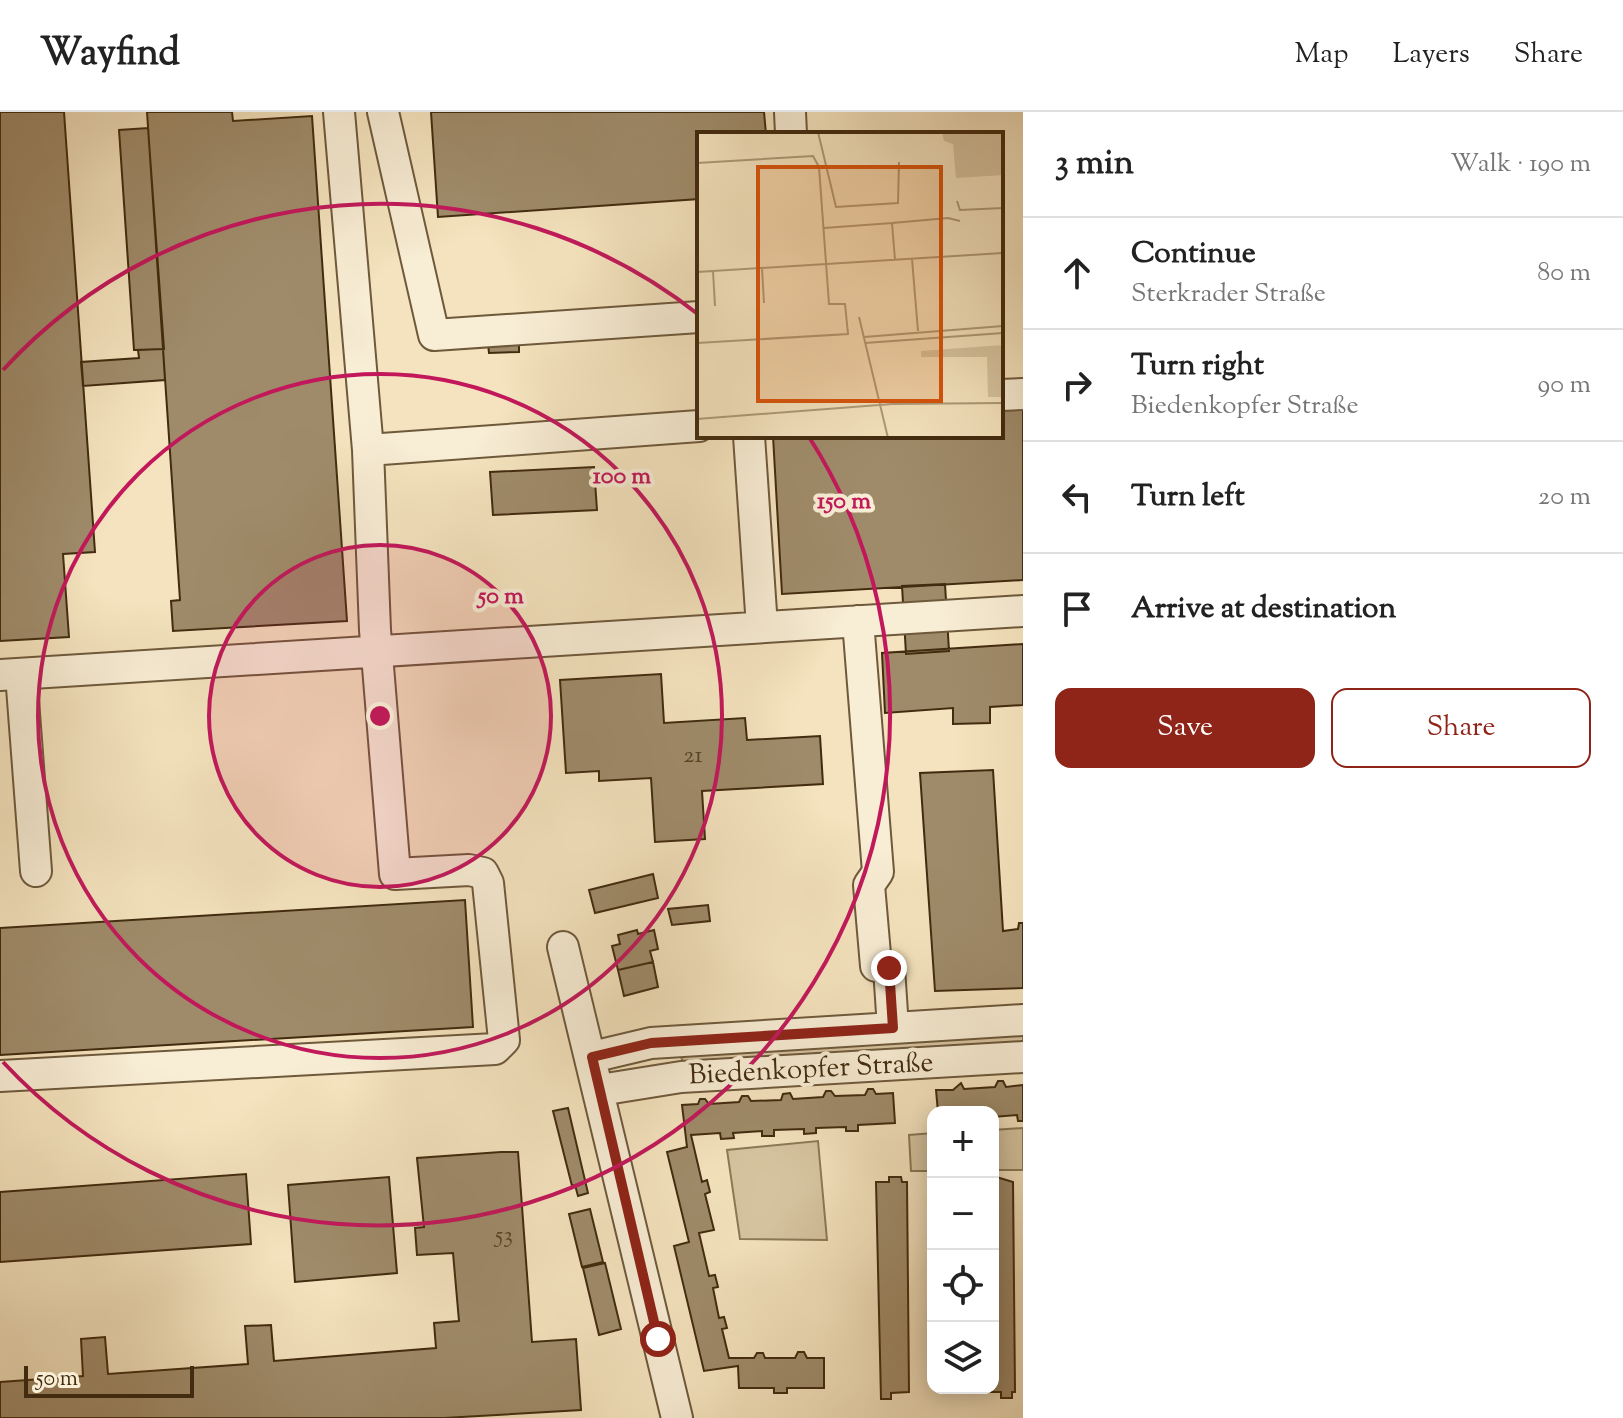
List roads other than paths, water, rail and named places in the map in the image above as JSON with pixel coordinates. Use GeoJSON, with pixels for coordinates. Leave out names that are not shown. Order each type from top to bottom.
{"type":"FeatureCollection","features":[{"type":"Feature","properties":{"kind":"street"},"geometry":{"type":"LineString","coordinates":[[0,1076],[495,1049],[504,1040],[488,883],[483,873],[469,870],[395,874],[377,652],[368,450],[339,112]]}},
{"type":"Feature","properties":{"kind":"street"},"geometry":{"type":"LineString","coordinates":[[383,112],[434,335],[697,317]]}},
{"type":"Feature","properties":{"kind":"street"},"geometry":{"type":"LineString","coordinates":[[790,112],[791,132]]}},
{"type":"Feature","properties":{"kind":"street"},"geometry":{"type":"LineString","coordinates":[[1003,395],[1023,394]]}},
{"type":"Feature","properties":{"kind":"street"},"geometry":{"type":"LineString","coordinates":[[368,450],[697,426]]}},
{"type":"Feature","properties":{"kind":"street"},"geometry":{"type":"LineString","coordinates":[[749,438],[762,627]]}},
{"type":"Feature","properties":{"kind":"street"},"geometry":{"type":"LineString","coordinates":[[36,871],[11,674],[1023,611]]}},
{"type":"Feature","properties":{"kind":"street"},"geometry":{"type":"LineString","coordinates":[[858,621],[878,872],[869,885],[876,966],[889,968],[893,1028]]}},
{"type":"Feature","properties":{"kind":"street"},"geometry":{"type":"LineString","coordinates":[[563,947],[677,1418]]}},
{"type":"Feature","properties":{"kind":"street","name":"Biedenkopfer Straße"},"geometry":{"type":"LineString","coordinates":[[592,1057],[651,1043],[1023,1020]]}},
{"type":"Feature","properties":{"kind":"street","name":"Biedenkopfer Straße"},"geometry":{"type":"LineString","coordinates":[[600,1090],[681,1077],[1023,1057]]}}]}
